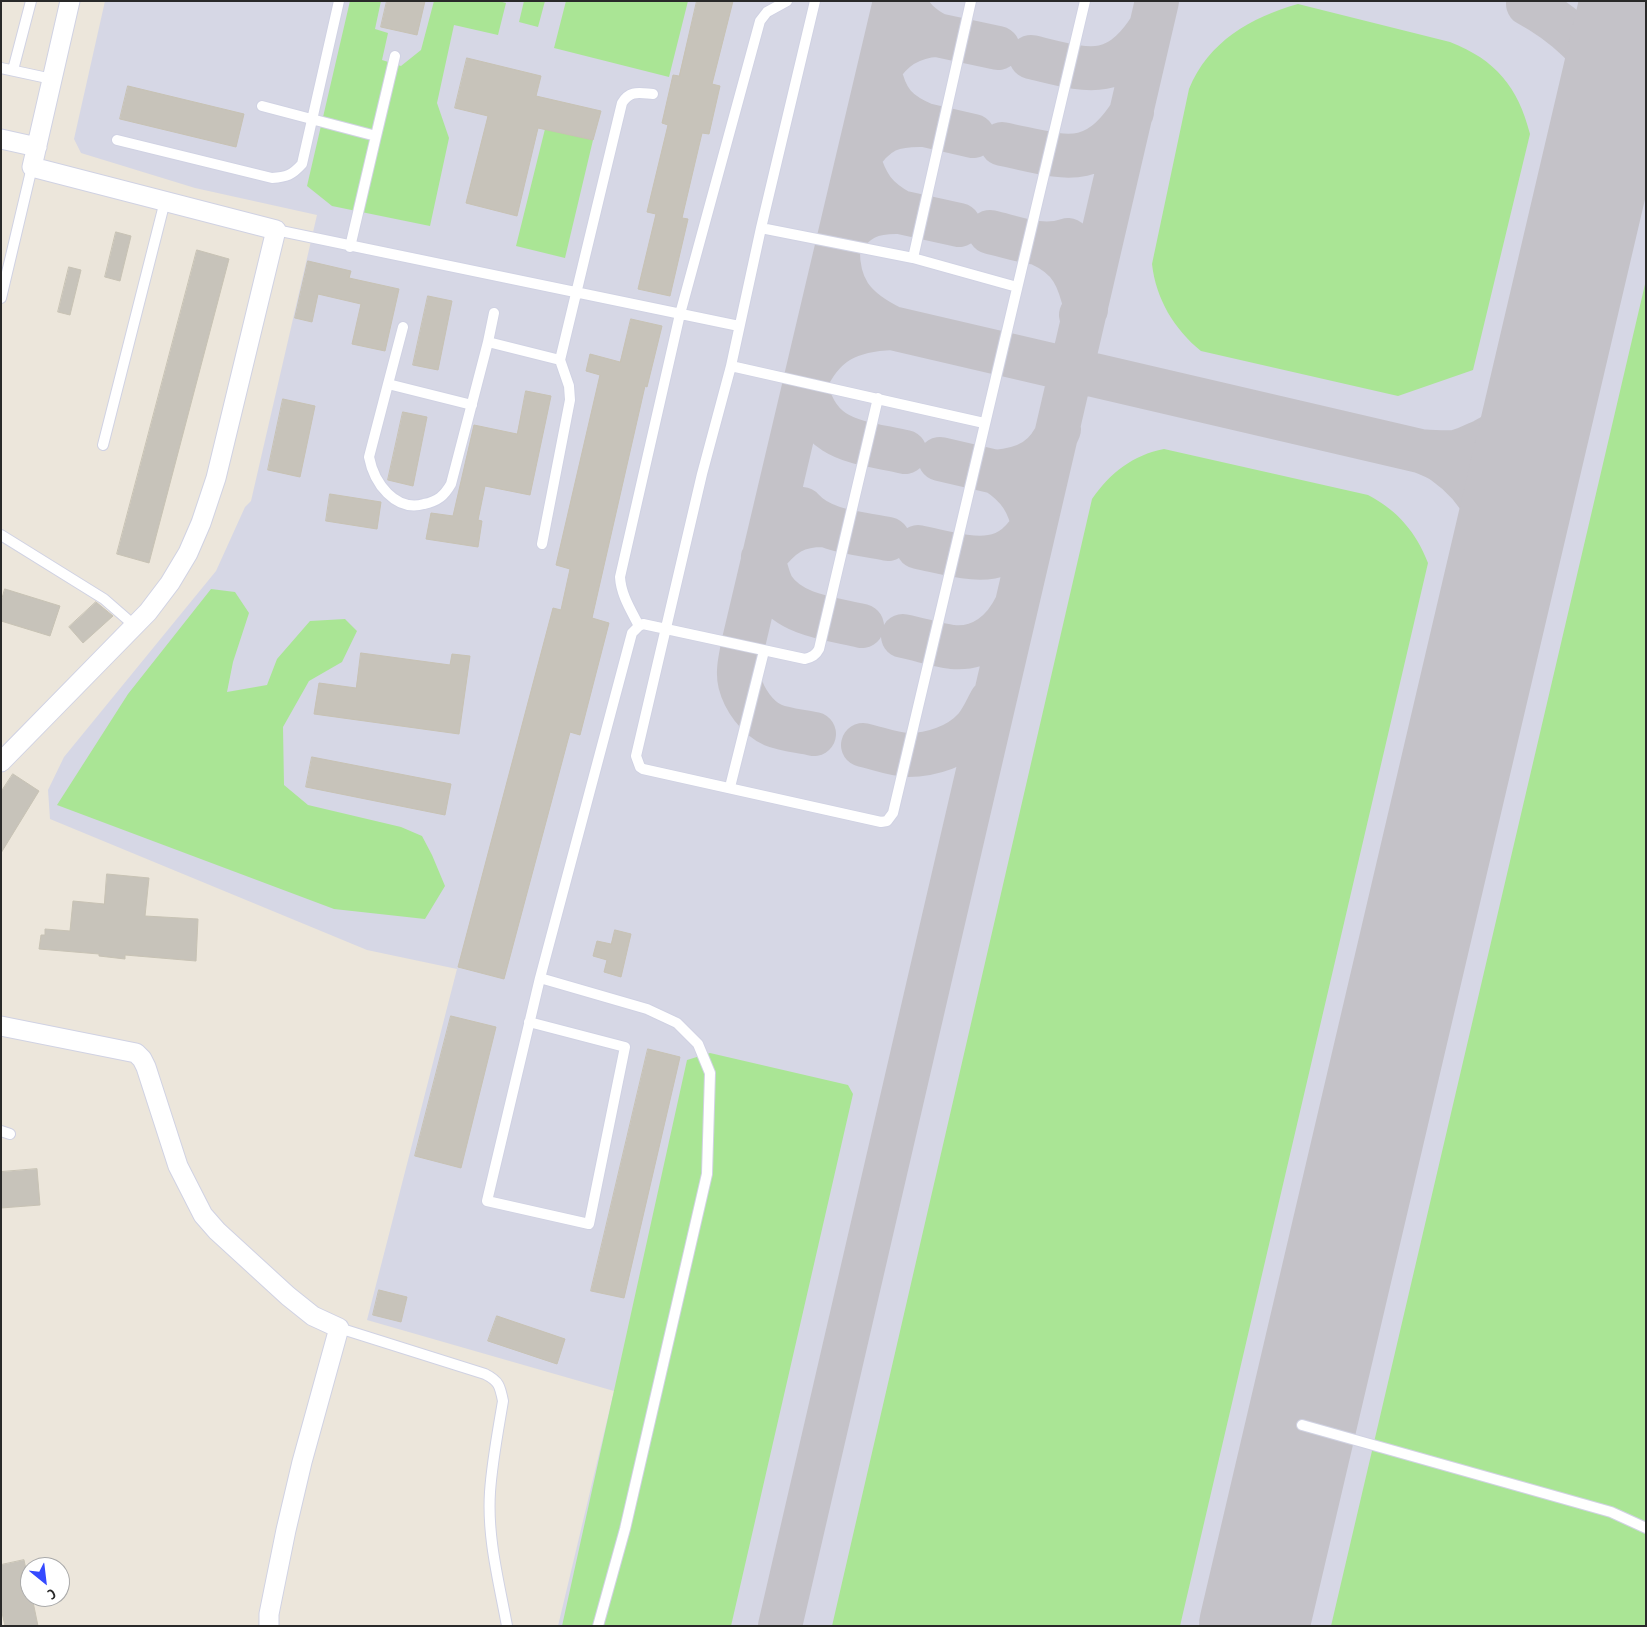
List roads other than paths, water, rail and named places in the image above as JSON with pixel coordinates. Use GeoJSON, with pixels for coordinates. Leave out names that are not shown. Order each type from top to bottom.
{"type":"FeatureCollection","features":[{"type":"Feature","properties":{"kind":"street"},"geometry":{"type":"LineString","coordinates":[[1,762],[148,612],[170,583],[188,553],[201,523],[216,478],[276,230],[32,167],[70,1]]}},
{"type":"Feature","properties":{"kind":"street"},"geometry":{"type":"LineString","coordinates":[[1,139],[37,147]]}},
{"type":"Feature","properties":{"kind":"street"},"geometry":{"type":"LineString","coordinates":[[1,1026],[136,1053],[146,1067],[178,1166],[203,1215],[217,1231],[288,1296],[313,1316],[339,1328],[302,1462],[286,1530],[268,1622]]}},
{"type":"Feature","properties":{"kind":"lane"},"geometry":{"type":"LineString","coordinates":[[13,70],[31,1]]}},
{"type":"Feature","properties":{"kind":"lane"},"geometry":{"type":"LineString","coordinates":[[117,140],[272,178],[285,177],[295,172],[302,164],[340,1]]}},
{"type":"Feature","properties":{"kind":"lane"},"geometry":{"type":"LineString","coordinates":[[639,626],[625,599],[620,576],[680,314],[760,21],[767,12],[786,1]]}},
{"type":"Feature","properties":{"kind":"lane"},"geometry":{"type":"LineString","coordinates":[[815,1],[761,228],[731,366],[702,474],[636,756],[637,762],[643,769],[881,822],[887,821],[891,817],[907,755],[1085,1]]}},
{"type":"Feature","properties":{"kind":"lane"},"geometry":{"type":"LineString","coordinates":[[913,258],[971,1]]}},
{"type":"Feature","properties":{"kind":"lane"},"geometry":{"type":"LineString","coordinates":[[350,246],[395,56]]}},
{"type":"Feature","properties":{"kind":"lane"},"geometry":{"type":"LineString","coordinates":[[1,68],[52,79]]}},
{"type":"Feature","properties":{"kind":"lane"},"geometry":{"type":"LineString","coordinates":[[542,544],[570,400],[569,386],[560,360],[622,103],[632,93],[652,94]]}},
{"type":"Feature","properties":{"kind":"lane"},"geometry":{"type":"LineString","coordinates":[[262,106],[376,136]]}},
{"type":"Feature","properties":{"kind":"lane"},"geometry":{"type":"LineString","coordinates":[[1,298],[32,167]]}},
{"type":"Feature","properties":{"kind":"lane"},"geometry":{"type":"LineString","coordinates":[[103,445],[164,201]]}},
{"type":"Feature","properties":{"kind":"lane"},"geometry":{"type":"LineString","coordinates":[[761,228],[913,258],[1017,287]]}},
{"type":"Feature","properties":{"kind":"lane"},"geometry":{"type":"LineString","coordinates":[[276,230],[577,294],[740,326]]}},
{"type":"Feature","properties":{"kind":"lane"},"geometry":{"type":"LineString","coordinates":[[403,326],[369,457],[371,467],[380,485],[399,503],[415,507],[433,502],[444,496],[451,484],[494,313]]}},
{"type":"Feature","properties":{"kind":"lane"},"geometry":{"type":"LineString","coordinates":[[488,342],[560,360]]}},
{"type":"Feature","properties":{"kind":"lane"},"geometry":{"type":"LineString","coordinates":[[731,366],[984,423]]}},
{"type":"Feature","properties":{"kind":"lane"},"geometry":{"type":"LineString","coordinates":[[388,384],[472,405]]}},
{"type":"Feature","properties":{"kind":"lane"},"geometry":{"type":"LineString","coordinates":[[530,1022],[625,1048],[589,1224],[487,1201],[540,978],[632,633],[644,624],[764,651],[805,659],[812,658],[819,649],[878,398]]}},
{"type":"Feature","properties":{"kind":"lane"},"geometry":{"type":"LineString","coordinates":[[1,534],[104,599],[135,626]]}},
{"type":"Feature","properties":{"kind":"lane"},"geometry":{"type":"LineString","coordinates":[[730,787],[764,651]]}},
{"type":"Feature","properties":{"kind":"lane"},"geometry":{"type":"LineString","coordinates":[[540,978],[647,1009],[677,1023],[698,1044],[710,1073],[706,1174],[625,1529],[598,1626]]}},
{"type":"Feature","properties":{"kind":"lane"},"geometry":{"type":"LineString","coordinates":[[339,1328],[486,1374],[496,1379],[503,1401],[490,1493],[492,1549],[507,1626]]}},
{"type":"Feature","properties":{"kind":"lane"},"geometry":{"type":"LineString","coordinates":[[1302,1425],[1611,1512],[1646,1528]]}}]}
